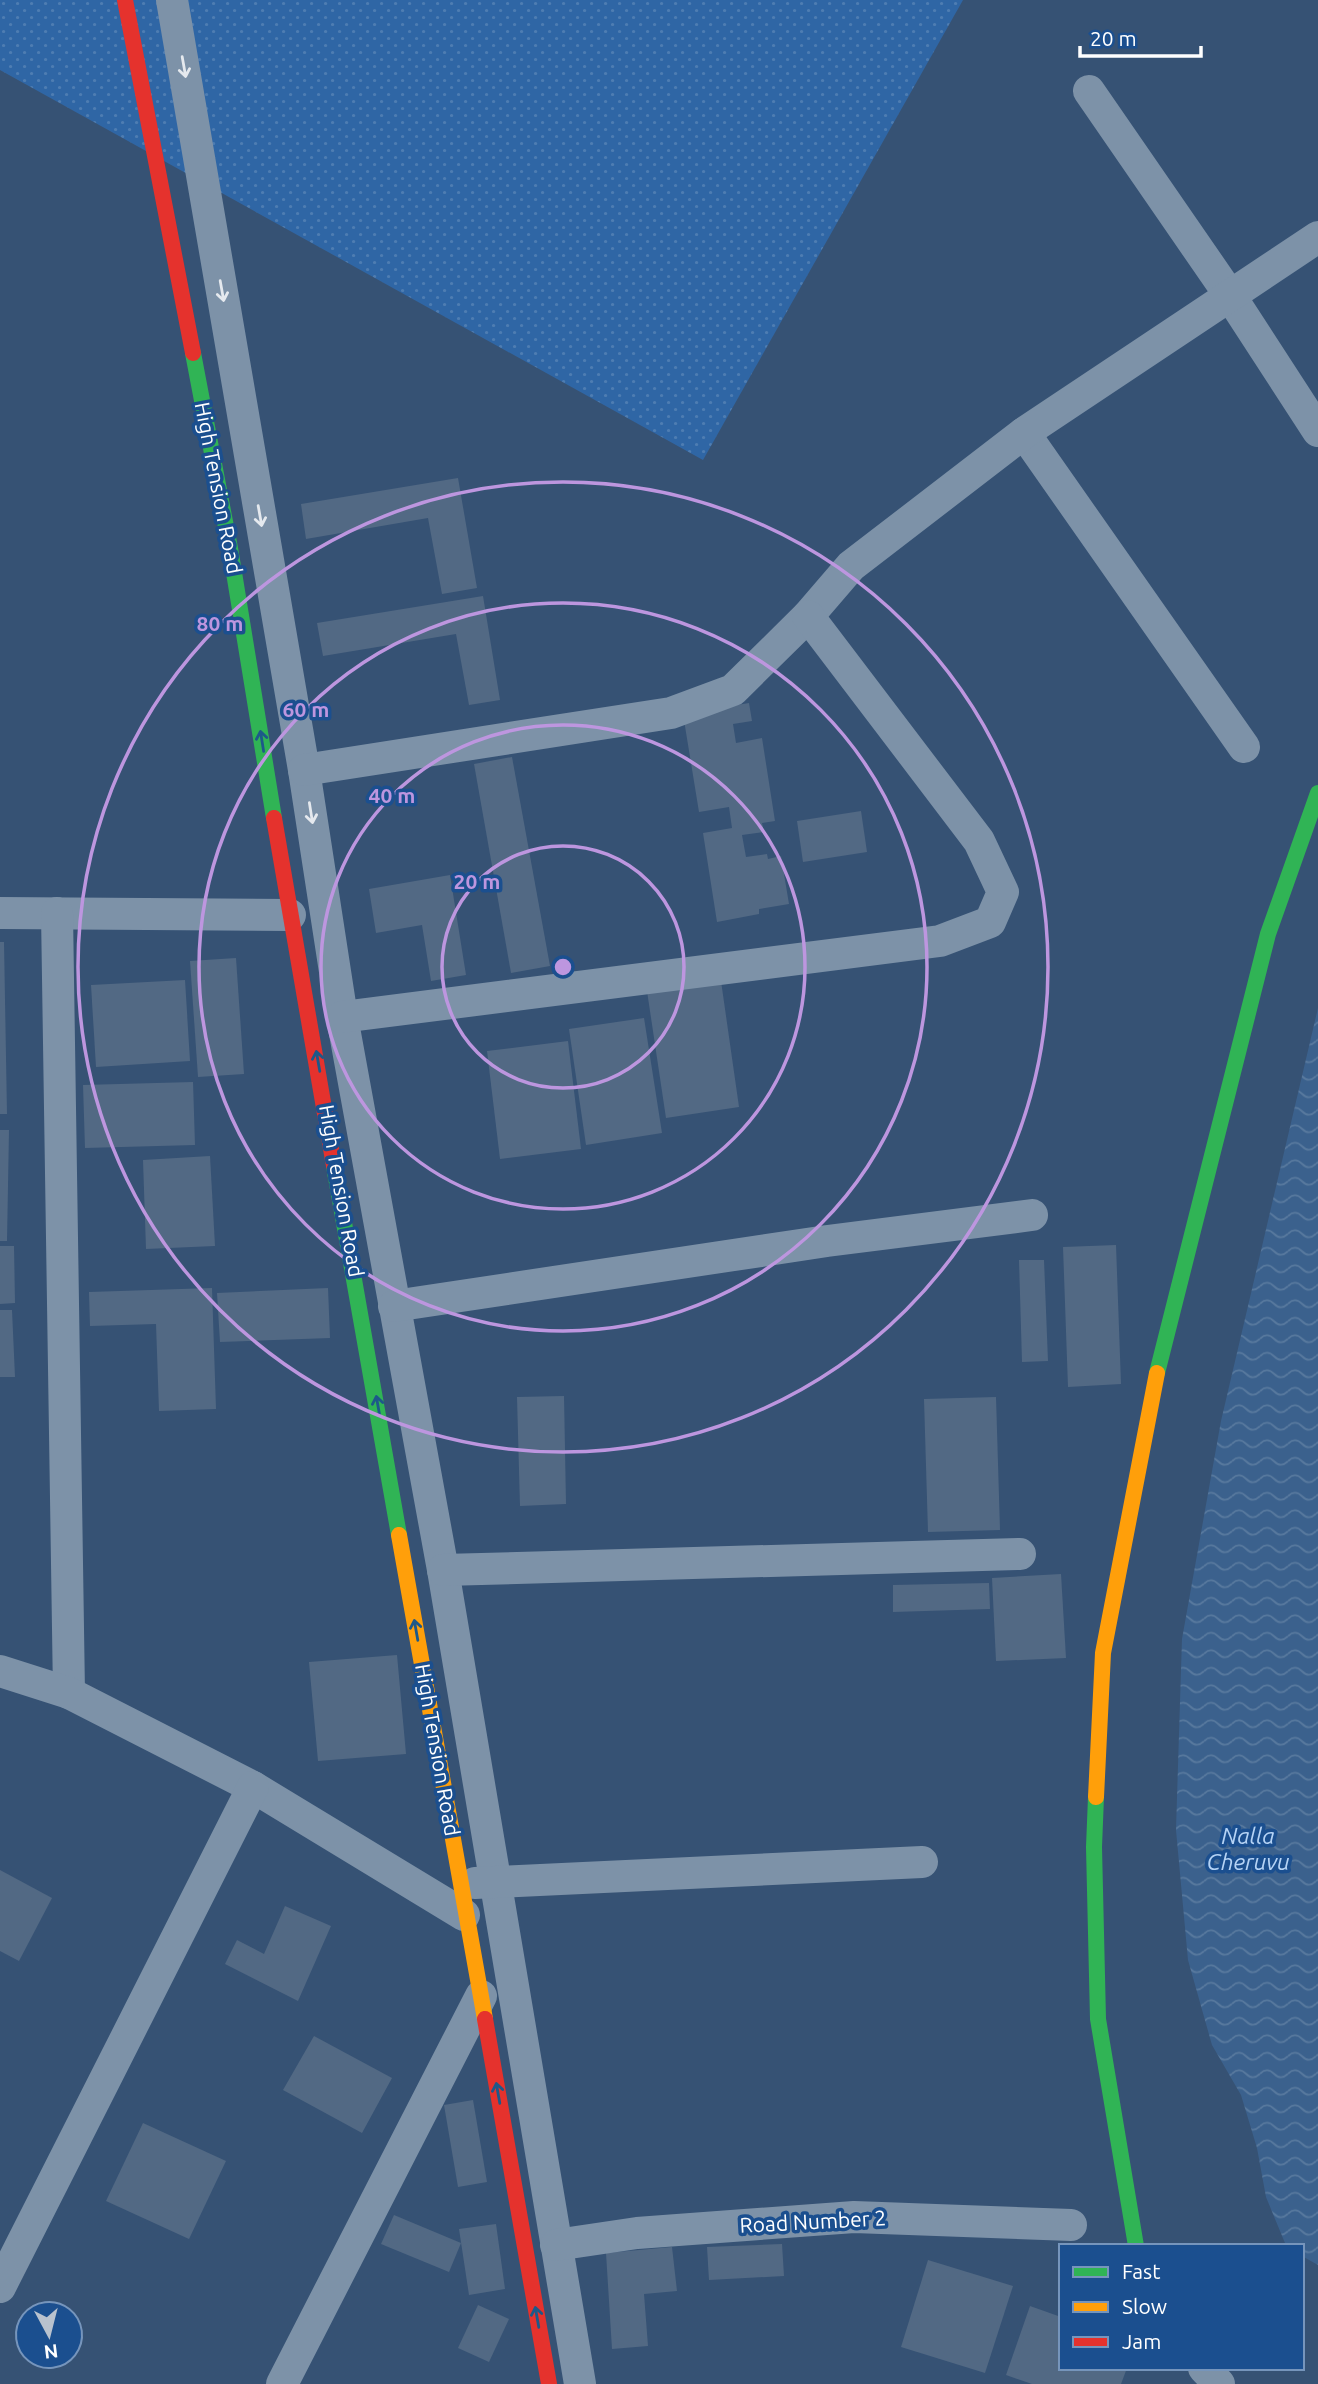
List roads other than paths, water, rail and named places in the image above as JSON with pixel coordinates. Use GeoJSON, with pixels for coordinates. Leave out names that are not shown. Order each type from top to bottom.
{"type":"FeatureCollection","features":[{"type":"Feature","properties":{"kind":"street","name":"High Tension Road"},"geometry":{"type":"LineString","coordinates":[[125,0],[230,548],[290,915],[360,1296],[462,1900],[549,2384]]}},
{"type":"Feature","properties":{"kind":"street","name":"High Tension Road"},"geometry":{"type":"LineString","coordinates":[[172,0],[304,769],[342,1017],[443,1570],[580,2384]]}},
{"type":"Feature","properties":{"kind":"street"},"geometry":{"type":"LineString","coordinates":[[1089,91],[1229,294],[1318,431]]}},
{"type":"Feature","properties":{"kind":"street"},"geometry":{"type":"LineString","coordinates":[[304,769],[671,713],[733,690],[808,616],[851,566],[1024,433],[1318,237]]}},
{"type":"Feature","properties":{"kind":"street"},"geometry":{"type":"LineString","coordinates":[[174,262],[217,258]]}},
{"type":"Feature","properties":{"kind":"street"},"geometry":{"type":"LineString","coordinates":[[202,405],[241,403]]}},
{"type":"Feature","properties":{"kind":"street"},"geometry":{"type":"LineString","coordinates":[[1024,433],[1244,747]]}},
{"type":"Feature","properties":{"kind":"street"},"geometry":{"type":"LineString","coordinates":[[342,1017],[940,941],[990,922],[1003,892],[979,841],[808,616]]}},
{"type":"Feature","properties":{"kind":"street"},"geometry":{"type":"LineString","coordinates":[[1135,2244],[1098,2018],[1094,1847],[1103,1653],[1164,1335],[1268,934],[1318,793]]}},
{"type":"Feature","properties":{"kind":"street"},"geometry":{"type":"LineString","coordinates":[[0,913],[290,915]]}},
{"type":"Feature","properties":{"kind":"street"},"geometry":{"type":"LineString","coordinates":[[57,914],[69,1693]]}},
{"type":"Feature","properties":{"kind":"street"},"geometry":{"type":"LineString","coordinates":[[394,1306],[827,1241],[1032,1216]]}},
{"type":"Feature","properties":{"kind":"street"},"geometry":{"type":"LineString","coordinates":[[443,1570],[1020,1554]]}},
{"type":"Feature","properties":{"kind":"street"},"geometry":{"type":"LineString","coordinates":[[0,1671],[69,1693],[253,1787],[462,1900],[494,1880],[922,1862]]}},
{"type":"Feature","properties":{"kind":"street"},"geometry":{"type":"LineString","coordinates":[[0,2287],[253,1787]]}},
{"type":"Feature","properties":{"kind":"street"},"geometry":{"type":"LineString","coordinates":[[282,2384],[481,1996]]}},
{"type":"Feature","properties":{"kind":"street","name":"Road Number 2"},"geometry":{"type":"LineString","coordinates":[[556,2245],[637,2233],[854,2217],[1071,2225]]}},
{"type":"Feature","properties":{"kind":"water","name":"Nalla Cheruvu"},"geometry":{"type":"Polygon","coordinates":[[[1318,1008],[1318,2265],[1304,2257],[1304,2244],[1285,2243],[1266,2197],[1257,2148],[1241,2095],[1212,2045],[1188,1960],[1176,1830],[1182,1639],[1221,1421],[1318,1008]]]}}]}
